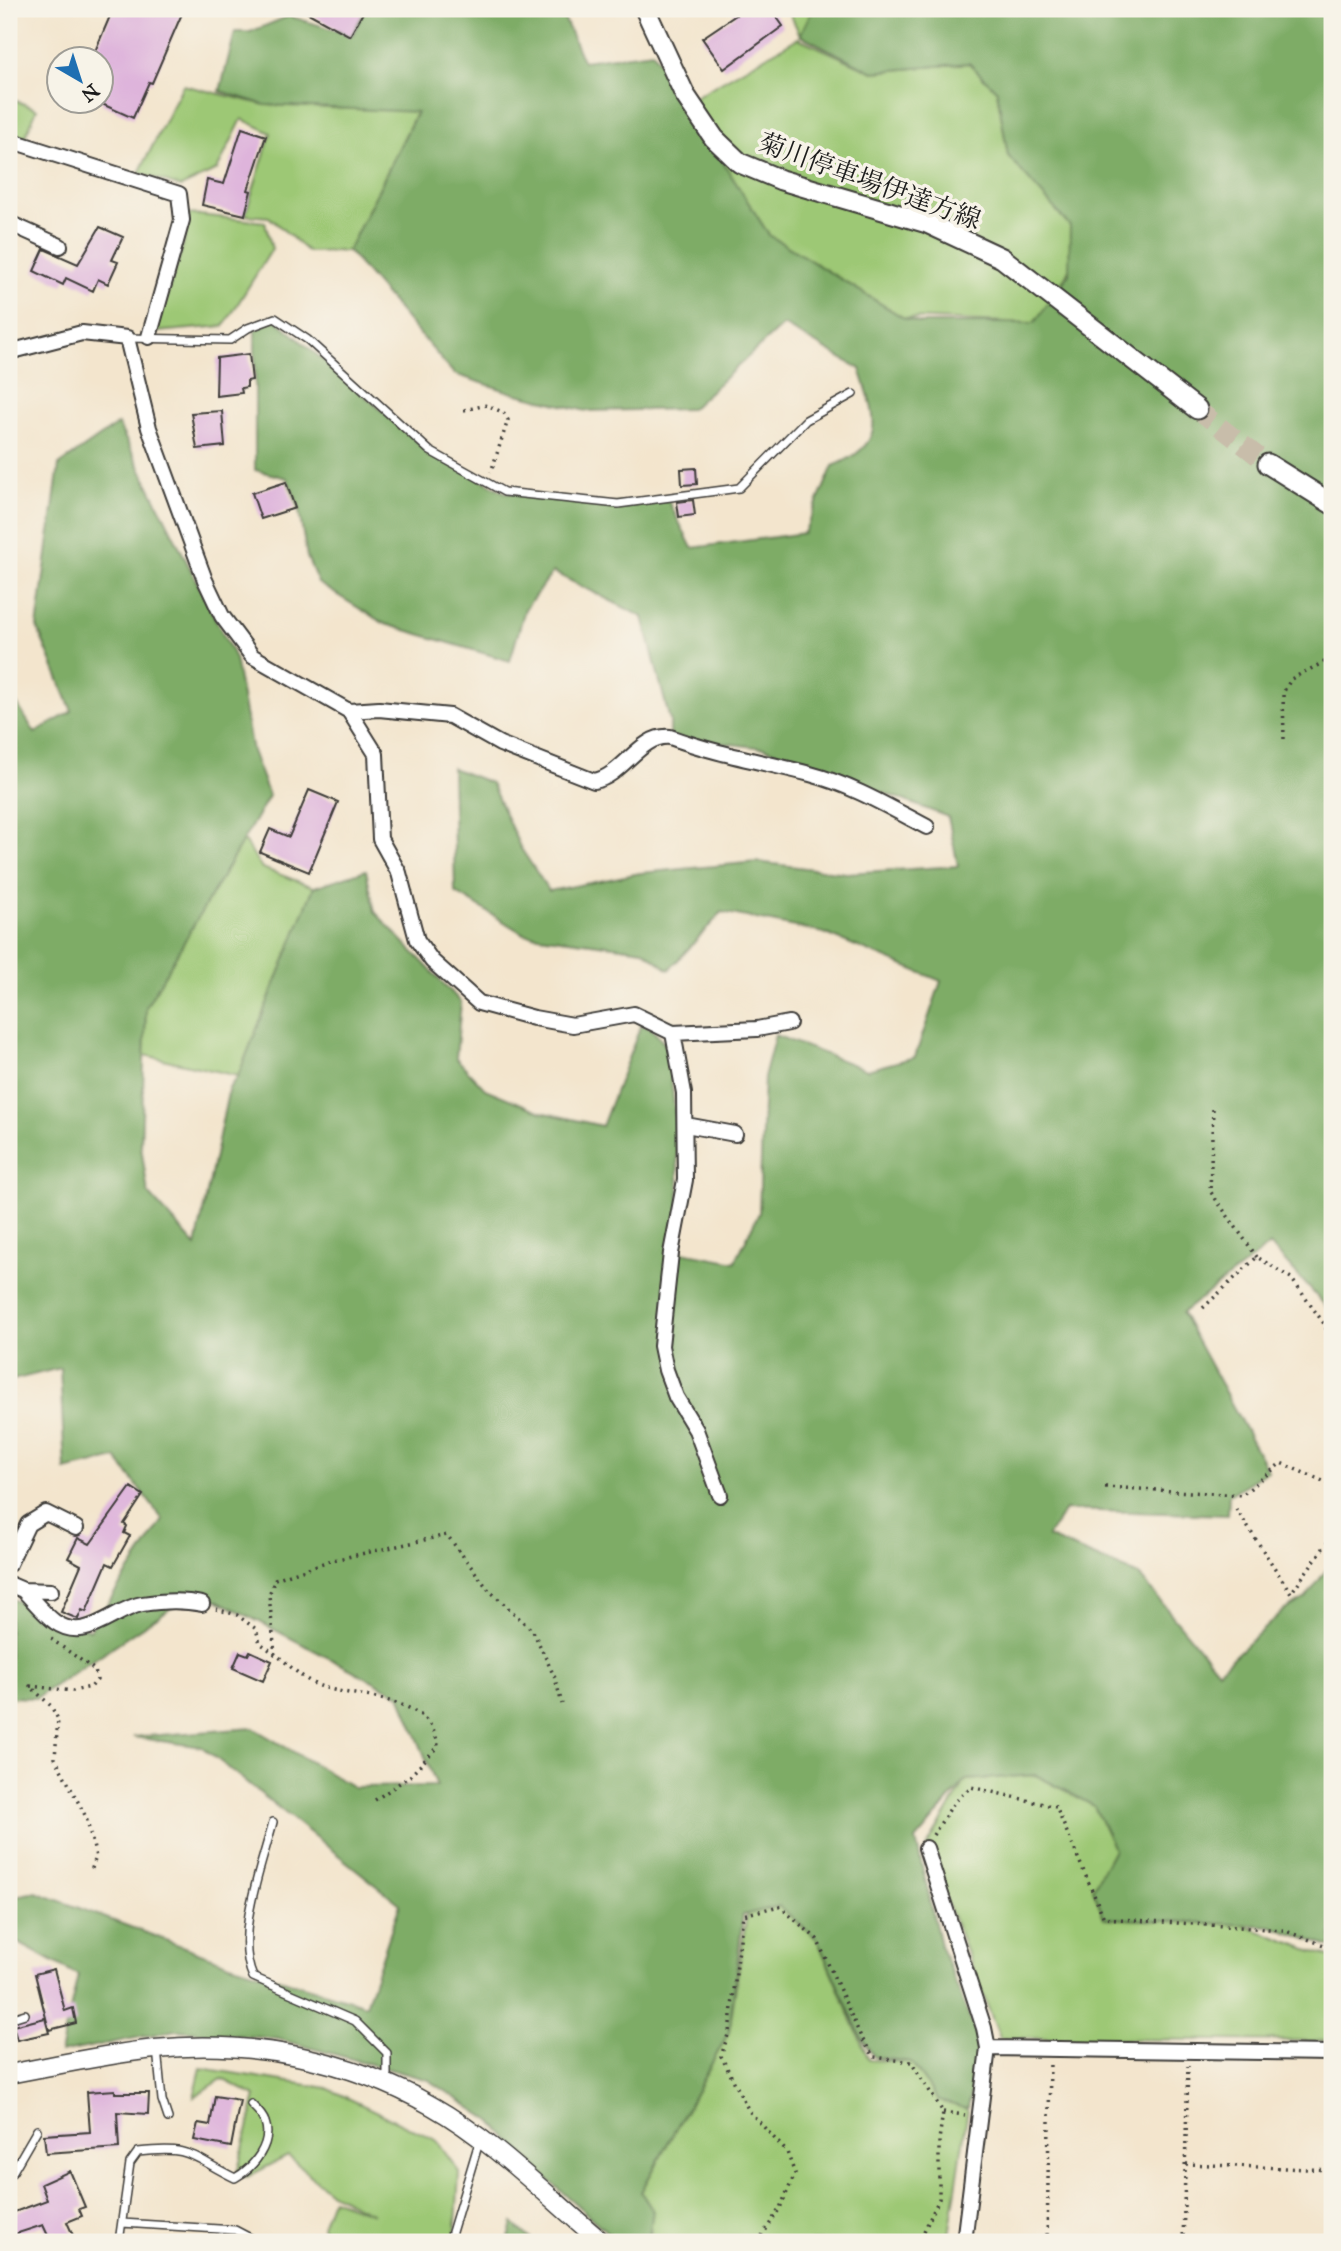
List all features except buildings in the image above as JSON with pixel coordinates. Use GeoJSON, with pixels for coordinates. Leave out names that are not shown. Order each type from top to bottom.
{"type":"FeatureCollection","features":[{"type":"Feature","properties":{"kind":"main road","name":"菊川停車場伊達方線"},"geometry":{"type":"LineString","coordinates":[[645,9],[685,95],[714,138],[740,163],[781,180],[926,223],[1002,258],[1197,409]]}},
{"type":"Feature","properties":{"kind":"main road"},"geometry":{"type":"LineString","coordinates":[[1268,464],[1332,504]]}},
{"type":"Feature","properties":{"kind":"street"},"geometry":{"type":"LineString","coordinates":[[9,140],[179,194],[182,220],[149,337]]}},
{"type":"Feature","properties":{"kind":"street"},"geometry":{"type":"LineString","coordinates":[[9,223],[60,246]]}},
{"type":"Feature","properties":{"kind":"street"},"geometry":{"type":"LineString","coordinates":[[9,352],[82,333],[127,338],[149,428],[205,580],[222,616],[251,656],[349,711],[376,754],[380,839],[398,873],[417,940],[432,961],[479,1003],[573,1025],[634,1014],[673,1033],[757,1029],[789,1023]]}},
{"type":"Feature","properties":{"kind":"street"},"geometry":{"type":"LineString","coordinates":[[349,711],[379,709],[450,716],[500,744],[594,781],[607,778],[656,737],[670,737],[734,757],[810,774],[865,794],[927,827]]}},
{"type":"Feature","properties":{"kind":"street"},"geometry":{"type":"LineString","coordinates":[[673,1033],[686,1125],[685,1180],[671,1253],[661,1346],[676,1397],[696,1430],[720,1495]]}},
{"type":"Feature","properties":{"kind":"street"},"geometry":{"type":"LineString","coordinates":[[686,1125],[735,1133]]}},
{"type":"Feature","properties":{"kind":"street"},"geometry":{"type":"LineString","coordinates":[[9,1564],[28,1524],[46,1513],[76,1528]]}},
{"type":"Feature","properties":{"kind":"street"},"geometry":{"type":"LineString","coordinates":[[9,1584],[23,1591],[56,1623],[68,1628],[99,1626],[141,1604],[191,1601],[202,1604]]}},
{"type":"Feature","properties":{"kind":"street"},"geometry":{"type":"LineString","coordinates":[[23,1591],[51,1591]]}},
{"type":"Feature","properties":{"kind":"street"},"geometry":{"type":"LineString","coordinates":[[926,1848],[984,2028],[988,2048],[964,2242]]}},
{"type":"Feature","properties":{"kind":"street"},"geometry":{"type":"LineString","coordinates":[[9,2074],[157,2049],[228,2047],[324,2060],[387,2084],[433,2106],[480,2138],[601,2242]]}},
{"type":"Feature","properties":{"kind":"street"},"geometry":{"type":"LineString","coordinates":[[988,2048],[1332,2053]]}},
{"type":"Feature","properties":{"kind":"lane"},"geometry":{"type":"LineString","coordinates":[[127,338],[230,340],[248,328],[275,318],[309,340],[429,451],[487,484],[504,492],[618,504],[739,488],[806,420],[853,394]]}},
{"type":"Feature","properties":{"kind":"lane"},"geometry":{"type":"LineString","coordinates":[[273,1822],[246,1929],[248,1965],[253,1977],[355,2021],[387,2053],[387,2084]]}},
{"type":"Feature","properties":{"kind":"lane"},"geometry":{"type":"LineString","coordinates":[[9,2019],[25,2014]]}},
{"type":"Feature","properties":{"kind":"lane"},"geometry":{"type":"LineString","coordinates":[[157,2049],[162,2101],[168,2118]]}},
{"type":"Feature","properties":{"kind":"lane"},"geometry":{"type":"LineString","coordinates":[[119,2242],[130,2163],[138,2152],[174,2148],[193,2153],[235,2178],[257,2159],[267,2134],[265,2120],[251,2104]]}},
{"type":"Feature","properties":{"kind":"lane"},"geometry":{"type":"LineString","coordinates":[[9,2173],[12,2173],[37,2130]]}},
{"type":"Feature","properties":{"kind":"lane"},"geometry":{"type":"LineString","coordinates":[[449,2242],[480,2138]]}},
{"type":"Feature","properties":{"kind":"lane"},"geometry":{"type":"LineString","coordinates":[[122,2223],[235,2230],[258,2242]]}},
{"type":"Feature","properties":{"kind":"path"},"geometry":{"type":"LineString","coordinates":[[464,410],[487,405],[504,413],[508,420],[487,484]]}},
{"type":"Feature","properties":{"kind":"path"},"geometry":{"type":"LineString","coordinates":[[9,495],[9,595]]}},
{"type":"Feature","properties":{"kind":"path"},"geometry":{"type":"LineString","coordinates":[[1283,739],[1283,693],[1291,679],[1332,659]]}},
{"type":"Feature","properties":{"kind":"path"},"geometry":{"type":"LineString","coordinates":[[1213,1109],[1210,1191],[1257,1257],[1291,1278],[1325,1325],[1332,1350]]}},
{"type":"Feature","properties":{"kind":"path"},"geometry":{"type":"LineString","coordinates":[[1203,1308],[1257,1257]]}},
{"type":"Feature","properties":{"kind":"path"},"geometry":{"type":"LineString","coordinates":[[1105,1487],[1242,1495],[1281,1463],[1332,1485]]}},
{"type":"Feature","properties":{"kind":"path"},"geometry":{"type":"LineString","coordinates":[[1236,1509],[1291,1593],[1332,1536]]}},
{"type":"Feature","properties":{"kind":"path"},"geometry":{"type":"LineString","coordinates":[[275,1654],[269,1595],[275,1579],[329,1561],[447,1535],[488,1589],[533,1631],[555,1678],[562,1704]]}},
{"type":"Feature","properties":{"kind":"path"},"geometry":{"type":"LineString","coordinates":[[202,1604],[237,1615],[256,1629],[260,1643],[318,1686],[392,1702],[412,1710],[437,1734],[438,1746],[410,1776],[374,1800]]}},
{"type":"Feature","properties":{"kind":"path"},"geometry":{"type":"LineString","coordinates":[[50,1639],[95,1670],[97,1680],[91,1687],[73,1690],[30,1686],[51,1706],[58,1719],[55,1758],[86,1817],[96,1857],[91,1871]]}},
{"type":"Feature","properties":{"kind":"path"},"geometry":{"type":"LineString","coordinates":[[926,1848],[955,1801],[971,1787],[1056,1807],[1104,1918],[1283,1930],[1332,1948]]}},
{"type":"Feature","properties":{"kind":"path"},"geometry":{"type":"LineString","coordinates":[[758,2242],[780,2208],[795,2174],[787,2151],[750,2111],[721,2056],[729,2032],[743,1915],[779,1906],[817,1939],[861,2037],[874,2057],[911,2062],[943,2112],[939,2140],[939,2199],[919,2242]]}},
{"type":"Feature","properties":{"kind":"path"},"geometry":{"type":"LineString","coordinates":[[1047,2242],[1050,2051]]}},
{"type":"Feature","properties":{"kind":"path"},"geometry":{"type":"LineString","coordinates":[[1183,2242],[1189,2051]]}},
{"type":"Feature","properties":{"kind":"path"},"geometry":{"type":"LineString","coordinates":[[943,2112],[978,2117]]}},
{"type":"Feature","properties":{"kind":"path"},"geometry":{"type":"LineString","coordinates":[[1186,2164],[1332,2170]]}},
{"type":"Feature","properties":{"kind":"green space"},"geometry":{"type":"Polygon","coordinates":[[[365,9],[560,9],[583,61],[653,52],[769,235],[904,318],[919,323],[1034,323],[1069,274],[1070,226],[1008,156],[997,91],[969,63],[873,72],[800,35],[813,9],[1332,9],[1332,1313],[1270,1245],[1182,1313],[1268,1471],[1229,1495],[1228,1515],[1065,1510],[1047,1537],[1139,1575],[1218,1671],[1283,1611],[1306,1598],[1332,1562],[1332,1948],[1270,1926],[1104,1918],[1093,1888],[1114,1849],[1094,1806],[1036,1775],[966,1780],[916,1840],[940,1945],[979,2041],[968,2109],[939,2101],[911,2062],[874,2057],[861,2037],[817,1939],[779,1906],[743,1915],[729,2032],[641,2192],[653,2211],[648,2242],[618,2242],[539,2171],[491,2121],[429,2080],[278,2039],[176,2030],[60,2053],[78,1975],[9,1938],[9,1897],[36,1892],[230,1964],[366,2005],[400,1904],[202,1747],[133,1737],[253,1728],[353,1787],[437,1786],[400,1695],[198,1590],[36,1698],[9,1697],[9,1598],[90,1630],[163,1520],[116,1458],[65,1470],[60,1368],[9,1381],[9,691],[35,733],[72,711],[37,627],[59,465],[118,424],[235,658],[252,751],[269,796],[146,1007],[141,1146],[148,1193],[196,1246],[229,1088],[238,1076],[314,887],[366,870],[375,912],[461,1002],[456,1058],[485,1089],[541,1112],[602,1126],[641,1025],[651,1028],[668,1048],[675,1115],[682,1252],[735,1262],[759,1213],[764,1077],[775,1035],[867,1070],[915,1057],[941,981],[824,933],[722,912],[669,970],[643,950],[524,934],[455,892],[452,768],[491,783],[520,847],[549,891],[640,873],[757,862],[846,873],[958,866],[948,817],[765,748],[670,737],[670,721],[643,617],[553,572],[525,609],[510,661],[385,624],[318,583],[307,557],[298,505],[287,478],[255,470],[255,330],[274,318],[429,451],[504,492],[609,504],[668,500],[692,548],[804,533],[833,466],[863,448],[873,427],[870,401],[860,369],[783,325],[691,409],[586,411],[513,393],[454,374],[348,251],[417,112],[265,105],[220,91],[235,32],[250,32],[289,16],[352,35],[365,9]]]}},
{"type":"Feature","properties":{"kind":"green space"},"geometry":{"type":"Polygon","coordinates":[[[788,9],[813,9],[800,35],[788,9]]]}},
{"type":"Feature","properties":{"kind":"green space"},"geometry":{"type":"Polygon","coordinates":[[[798,38],[873,72],[969,63],[997,91],[1008,156],[1035,178],[1070,226],[1071,265],[1056,295],[1034,323],[904,318],[769,235],[684,103],[798,38]]]}},
{"type":"Feature","properties":{"kind":"green space"},"geometry":{"type":"Polygon","coordinates":[[[183,85],[265,105],[417,111],[348,251],[308,252],[269,217],[245,215],[271,133],[242,119],[217,170],[181,187],[139,173],[183,85]]]}},
{"type":"Feature","properties":{"kind":"green space"},"geometry":{"type":"Polygon","coordinates":[[[9,98],[37,109],[25,138],[9,131],[9,98]]]}},
{"type":"Feature","properties":{"kind":"green space"},"geometry":{"type":"Polygon","coordinates":[[[189,214],[265,222],[272,249],[224,326],[155,332],[184,242],[189,214]]]}},
{"type":"Feature","properties":{"kind":"green space"},"geometry":{"type":"Polygon","coordinates":[[[243,840],[262,868],[314,887],[238,1076],[144,1055],[146,1007],[243,840]]]}},
{"type":"Feature","properties":{"kind":"green space"},"geometry":{"type":"Polygon","coordinates":[[[1036,1775],[1094,1806],[1114,1849],[1093,1888],[1104,1918],[1240,1924],[1332,1958],[1332,2041],[1000,2038],[926,1848],[966,1780],[1036,1775]]]}},
{"type":"Feature","properties":{"kind":"green space"},"geometry":{"type":"Polygon","coordinates":[[[779,1906],[817,1939],[869,2060],[911,2062],[939,2101],[968,2109],[948,2242],[648,2242],[652,2231],[641,2192],[729,2032],[747,1914],[779,1906]]]}},
{"type":"Feature","properties":{"kind":"green space"},"geometry":{"type":"Polygon","coordinates":[[[201,2068],[327,2088],[436,2140],[459,2172],[455,2242],[328,2242],[322,2226],[332,2199],[373,2214],[331,2193],[288,2156],[247,2177],[237,2173],[256,2096],[222,2079],[194,2097],[201,2068]]]}},
{"type":"Feature","properties":{"kind":"green space"},"geometry":{"type":"Polygon","coordinates":[[[513,2223],[534,2242],[508,2242],[513,2223]]]}},
{"type":"Feature","properties":{"kind":"tunnel"},"geometry":{"type":"LineString","coordinates":[[1197,409],[1268,464]]}}]}
